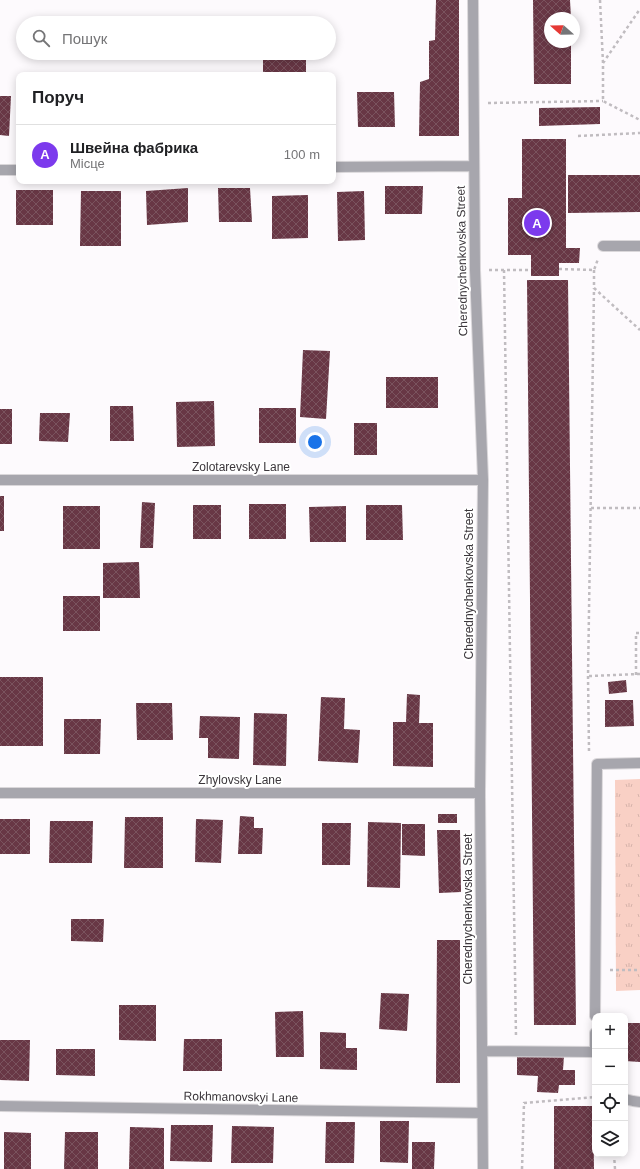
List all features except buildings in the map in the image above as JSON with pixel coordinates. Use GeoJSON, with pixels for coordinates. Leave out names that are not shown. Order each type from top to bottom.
{"type":"FeatureCollection","features":[{"type":"Feature","properties":{"kind":"street","name":"Cherednychenkovska Street"},"geometry":{"type":"LineString","coordinates":[[473,0],[473,166],[482,480],[480,793],[483,1169]]}},
{"type":"Feature","properties":{"kind":"street"},"geometry":{"type":"LineString","coordinates":[[336,167],[473,166]]}},
{"type":"Feature","properties":{"kind":"street"},"geometry":{"type":"LineString","coordinates":[[0,170],[16,170]]}},
{"type":"Feature","properties":{"kind":"street"},"geometry":{"type":"LineString","coordinates":[[603,246],[640,246]]}},
{"type":"Feature","properties":{"kind":"street","name":"Zolotarevsky Lane"},"geometry":{"type":"LineString","coordinates":[[0,480],[482,480]]}},
{"type":"Feature","properties":{"kind":"street"},"geometry":{"type":"LineString","coordinates":[[595,1013],[597,764],[640,763]]}},
{"type":"Feature","properties":{"kind":"street","name":"Zhylovsky Lane"},"geometry":{"type":"LineString","coordinates":[[0,793],[480,793]]}},
{"type":"Feature","properties":{"kind":"street"},"geometry":{"type":"LineString","coordinates":[[482,1051],[592,1052]]}},
{"type":"Feature","properties":{"kind":"street"},"geometry":{"type":"LineString","coordinates":[[628,1100],[640,1102]]}},
{"type":"Feature","properties":{"kind":"street","name":"Rokhmanovskyi Lane"},"geometry":{"type":"LineString","coordinates":[[0,1106],[482,1113]]}},
{"type":"Feature","properties":{"kind":"path"},"geometry":{"type":"LineString","coordinates":[[600,0],[603,101]]}},
{"type":"Feature","properties":{"kind":"path"},"geometry":{"type":"LineString","coordinates":[[603,63],[640,9]]}},
{"type":"Feature","properties":{"kind":"path"},"geometry":{"type":"LineString","coordinates":[[473,103],[603,101],[640,120]]}},
{"type":"Feature","properties":{"kind":"path"},"geometry":{"type":"LineString","coordinates":[[578,136],[640,133]]}},
{"type":"Feature","properties":{"kind":"path"},"geometry":{"type":"LineString","coordinates":[[588,756],[594,270],[603,246]]}},
{"type":"Feature","properties":{"kind":"path"},"geometry":{"type":"LineString","coordinates":[[559,269],[594,270]]}},
{"type":"Feature","properties":{"kind":"path"},"geometry":{"type":"LineString","coordinates":[[475,270],[531,270]]}},
{"type":"Feature","properties":{"kind":"path"},"geometry":{"type":"LineString","coordinates":[[504,270],[516,1051]]}},
{"type":"Feature","properties":{"kind":"path"},"geometry":{"type":"LineString","coordinates":[[594,288],[640,330]]}},
{"type":"Feature","properties":{"kind":"path"},"geometry":{"type":"LineString","coordinates":[[591,508],[640,508]]}},
{"type":"Feature","properties":{"kind":"path"},"geometry":{"type":"LineString","coordinates":[[588,676],[638,674],[636,633],[640,633]]}},
{"type":"Feature","properties":{"kind":"path"},"geometry":{"type":"LineString","coordinates":[[596,971],[640,970]]}},
{"type":"Feature","properties":{"kind":"path"},"geometry":{"type":"LineString","coordinates":[[522,1169],[524,1103],[592,1097]]}},
{"type":"Feature","properties":{"kind":"path"},"geometry":{"type":"LineString","coordinates":[[614,1157],[615,1169]]}},
{"type":"Feature","properties":{"kind":"green space"},"geometry":{"type":"Polygon","coordinates":[[[640,779],[640,990],[616,991],[615,780],[640,779]]]}},
{"type":"Feature","properties":{"kind":"place","name":"Швейна фабрика"},"geometry":{"type":"Point","coordinates":[537,223]}}]}
